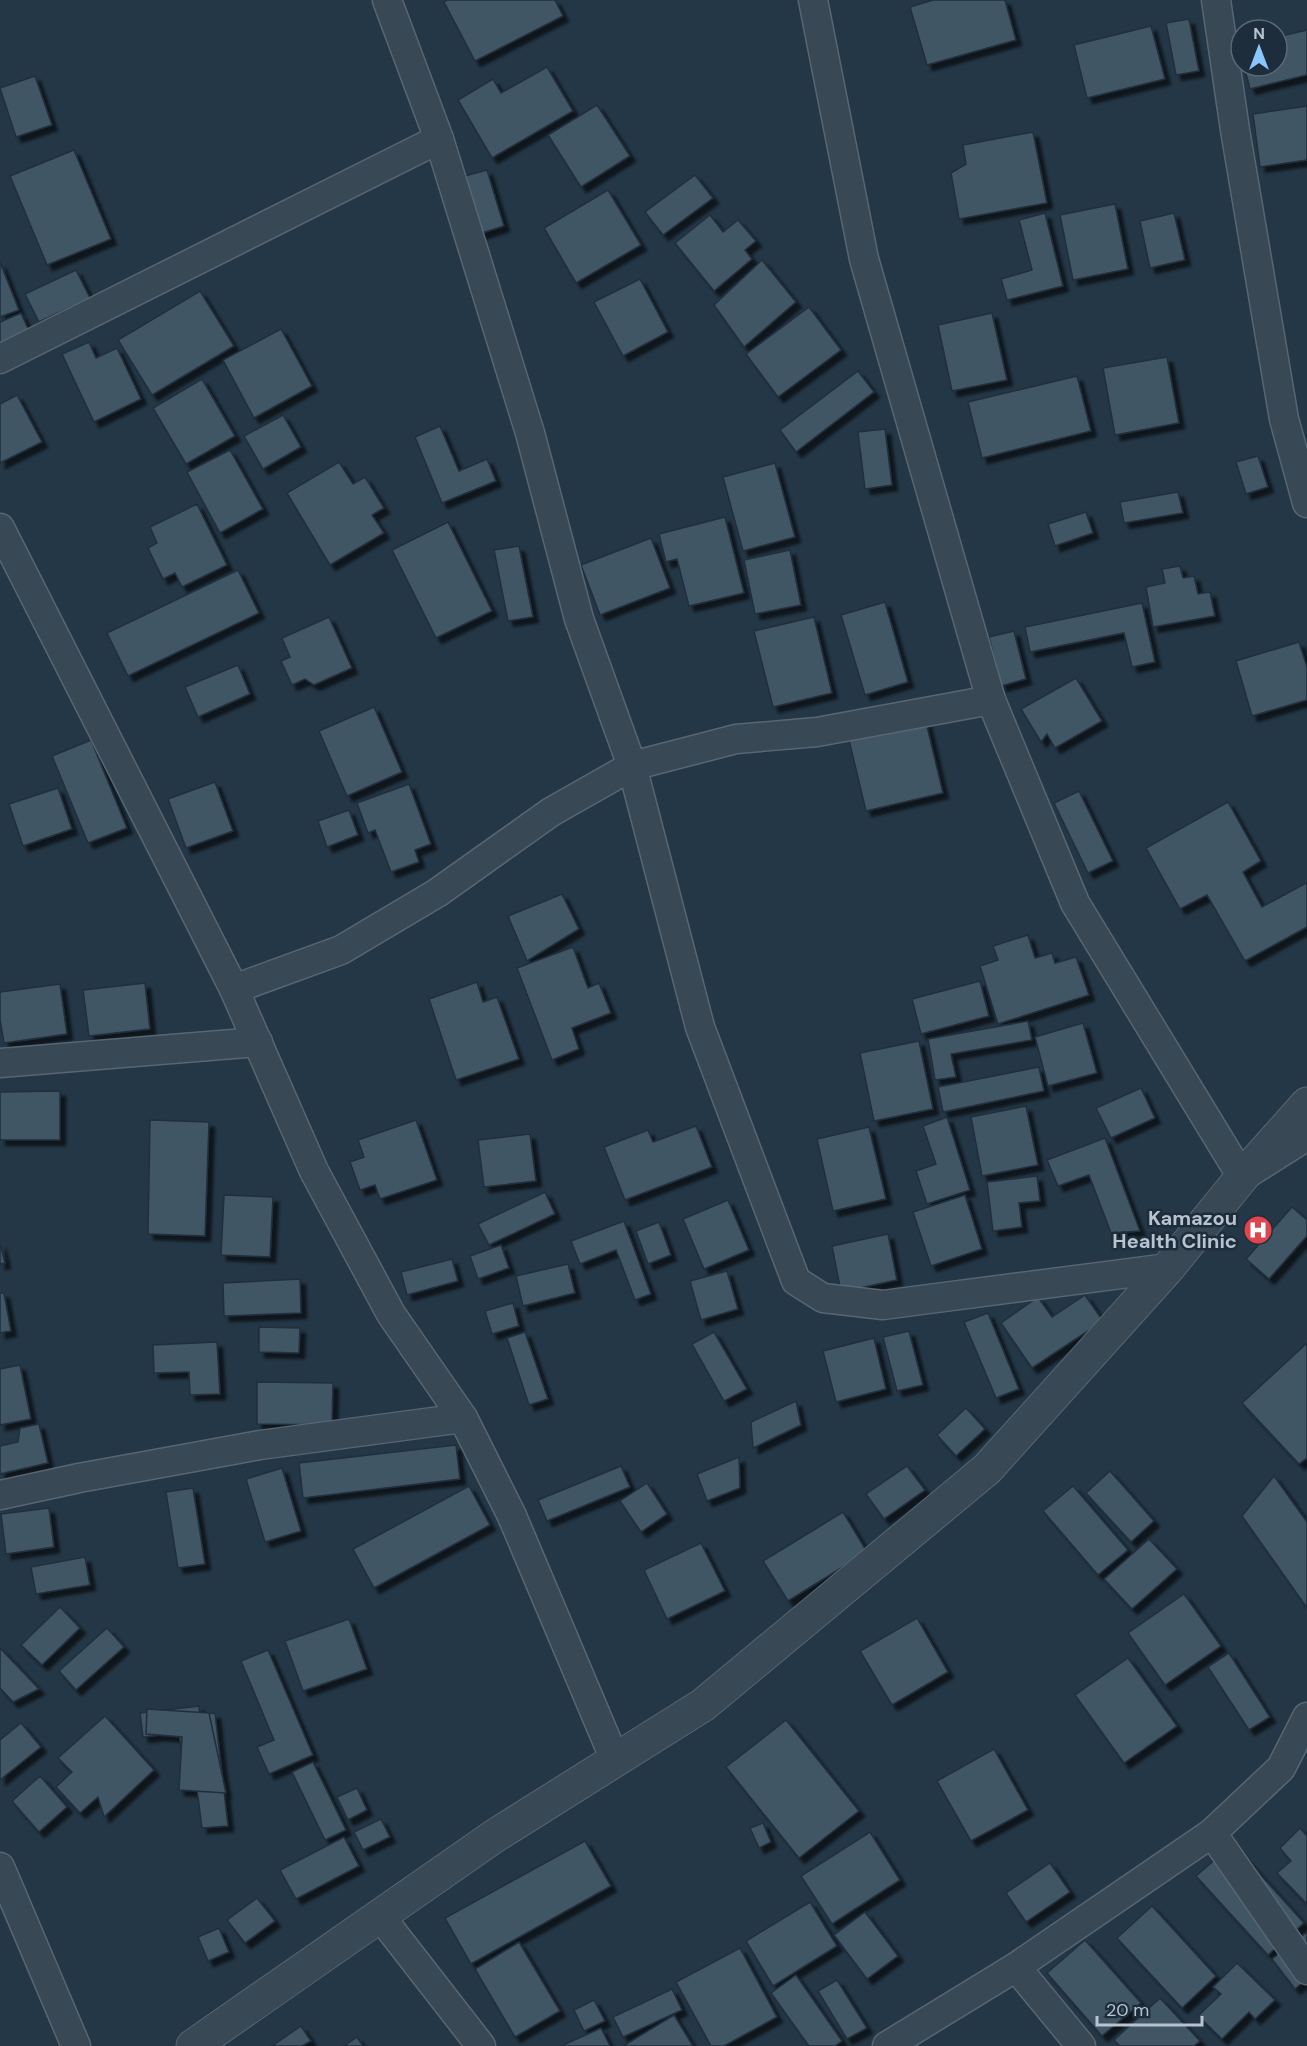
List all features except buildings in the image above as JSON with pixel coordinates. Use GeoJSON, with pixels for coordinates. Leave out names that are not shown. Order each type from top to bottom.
{"type":"FeatureCollection","features":[{"type":"Feature","properties":{"kind":"street"},"geometry":{"type":"LineString","coordinates":[[387,0],[439,140],[530,433],[579,619],[632,766],[700,1028],[796,1281],[823,1298],[883,1305],[1168,1268]]}},
{"type":"Feature","properties":{"kind":"street"},"geometry":{"type":"LineString","coordinates":[[813,0],[864,259],[991,700],[1075,903],[1242,1177]]}},
{"type":"Feature","properties":{"kind":"street"},"geometry":{"type":"LineString","coordinates":[[1216,0],[1235,130],[1284,419],[1307,503]]}},
{"type":"Feature","properties":{"kind":"street"},"geometry":{"type":"LineString","coordinates":[[0,359],[439,140]]}},
{"type":"Feature","properties":{"kind":"street"},"geometry":{"type":"LineString","coordinates":[[0,528],[234,989],[314,1171],[391,1314],[463,1418],[512,1516],[615,1760]]}},
{"type":"Feature","properties":{"kind":"street"},"geometry":{"type":"LineString","coordinates":[[234,989],[341,950],[437,893],[550,813],[632,766],[736,739],[816,732],[991,700]]}},
{"type":"Feature","properties":{"kind":"street"},"geometry":{"type":"LineString","coordinates":[[0,1063],[258,1041]]}},
{"type":"Feature","properties":{"kind":"street"},"geometry":{"type":"LineString","coordinates":[[193,2046],[496,1835],[703,1705],[987,1468],[1168,1268],[1242,1177],[1307,1104]]}},
{"type":"Feature","properties":{"kind":"street"},"geometry":{"type":"LineString","coordinates":[[1242,1177],[1307,1136]]}},
{"type":"Feature","properties":{"kind":"street"},"geometry":{"type":"LineString","coordinates":[[0,1496],[79,1478],[260,1445],[463,1418]]}},
{"type":"Feature","properties":{"kind":"street"},"geometry":{"type":"LineString","coordinates":[[887,2046],[1016,1968],[1212,1833],[1281,1768],[1307,1717]]}},
{"type":"Feature","properties":{"kind":"street"},"geometry":{"type":"LineString","coordinates":[[1212,1833],[1307,1970]]}},
{"type":"Feature","properties":{"kind":"street"},"geometry":{"type":"LineString","coordinates":[[0,1868],[76,2046]]}},
{"type":"Feature","properties":{"kind":"street"},"geometry":{"type":"LineString","coordinates":[[380,1916],[481,2046]]}},
{"type":"Feature","properties":{"kind":"street"},"geometry":{"type":"LineString","coordinates":[[1016,1968],[1082,2046]]}},
{"type":"Feature","properties":{"kind":"place","name":"Kamazou Health Clinic"},"geometry":{"type":"Point","coordinates":[1258,1230]}}]}
